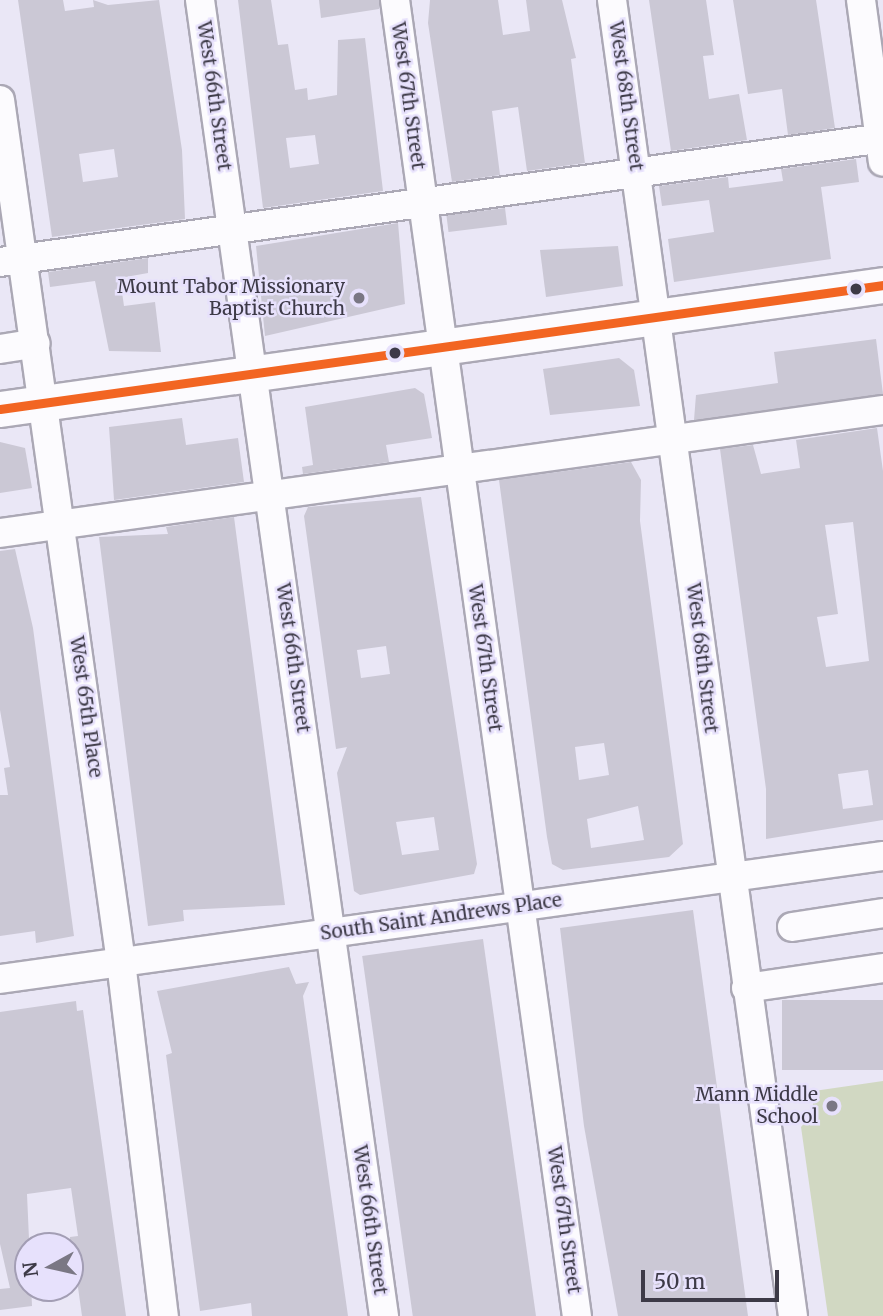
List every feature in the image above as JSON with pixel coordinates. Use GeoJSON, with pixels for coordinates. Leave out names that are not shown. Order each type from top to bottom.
{"type":"FeatureCollection","features":[{"type":"Feature","properties":{"kind":"main road"},"geometry":{"type":"LineString","coordinates":[[0,409],[883,285]]}},
{"type":"Feature","properties":{"kind":"street","name":"West 66th Street"},"geometry":{"type":"LineString","coordinates":[[200,0],[255,375],[384,1316]]}},
{"type":"Feature","properties":{"kind":"street","name":"West 67th Street"},"geometry":{"type":"LineString","coordinates":[[395,0],[577,1316]]}},
{"type":"Feature","properties":{"kind":"street","name":"West 68th Street"},"geometry":{"type":"LineString","coordinates":[[612,0],[674,439],[730,877],[793,1316]]}},
{"type":"Feature","properties":{"kind":"street"},"geometry":{"type":"LineString","coordinates":[[12,261],[638,176],[882,146],[860,0]]}},
{"type":"Feature","properties":{"kind":"street","name":"West 65th Place"},"geometry":{"type":"LineString","coordinates":[[0,100],[12,261],[36,343],[45,403],[121,962],[164,1316]]}},
{"type":"Feature","properties":{"kind":"street"},"geometry":{"type":"LineString","coordinates":[[0,349],[36,343]]}},
{"type":"Feature","properties":{"kind":"street"},"geometry":{"type":"LineString","coordinates":[[0,533],[883,410]]}},
{"type":"Feature","properties":{"kind":"street","name":"South Saint Andrews Place"},"geometry":{"type":"LineString","coordinates":[[0,979],[883,856]]}},
{"type":"Feature","properties":{"kind":"street"},"geometry":{"type":"LineString","coordinates":[[792,927],[883,913]]}},
{"type":"Feature","properties":{"kind":"street"},"geometry":{"type":"LineString","coordinates":[[746,988],[883,968]]}},
{"type":"Feature","properties":{"kind":"green space"},"geometry":{"type":"Polygon","coordinates":[[[883,1081],[883,1316],[828,1316],[801,1127],[812,1115],[814,1091],[883,1081]]]}},
{"type":"Feature","properties":{"kind":"building"},"geometry":{"type":"Polygon","coordinates":[[[18,0],[63,0],[65,11],[94,7],[93,0],[108,5],[159,0],[182,150],[185,219],[52,237],[18,0]],[[114,149],[79,154],[83,182],[118,177],[114,149]]]}},
{"type":"Feature","properties":{"kind":"building"},"geometry":{"type":"Polygon","coordinates":[[[238,0],[271,0],[278,45],[288,44],[295,90],[307,88],[308,100],[337,95],[338,40],[365,38],[383,191],[263,208],[238,0]],[[315,135],[286,138],[290,168],[319,164],[315,135]]]}},
{"type":"Feature","properties":{"kind":"building"},"geometry":{"type":"Polygon","coordinates":[[[319,0],[379,0],[379,9],[321,18],[319,0]]]}},
{"type":"Feature","properties":{"kind":"building"},"geometry":{"type":"Polygon","coordinates":[[[430,0],[498,0],[503,35],[530,31],[526,0],[562,0],[576,58],[571,59],[585,163],[527,171],[518,107],[492,111],[500,175],[452,182],[428,23],[430,0]]]}},
{"type":"Feature","properties":{"kind":"building"},"geometry":{"type":"Polygon","coordinates":[[[649,0],[706,0],[714,55],[703,56],[709,99],[739,94],[747,140],[671,151],[649,0]]]}},
{"type":"Feature","properties":{"kind":"building"},"geometry":{"type":"Polygon","coordinates":[[[733,0],[816,0],[835,128],[788,135],[782,89],[748,94],[733,0]]]}},
{"type":"Feature","properties":{"kind":"building"},"geometry":{"type":"Polygon","coordinates":[[[856,159],[859,182],[821,187],[831,259],[674,282],[668,239],[714,232],[709,200],[662,206],[659,186],[728,177],[729,188],[783,181],[781,169],[856,159]]]}},
{"type":"Feature","properties":{"kind":"building"},"geometry":{"type":"Polygon","coordinates":[[[505,208],[507,225],[449,232],[446,215],[505,208]]]}},
{"type":"Feature","properties":{"kind":"building"},"geometry":{"type":"Polygon","coordinates":[[[398,223],[405,304],[265,336],[256,246],[398,223]]]}},
{"type":"Feature","properties":{"kind":"building"},"geometry":{"type":"Polygon","coordinates":[[[618,246],[623,286],[546,297],[540,250],[618,246]]]}},
{"type":"Feature","properties":{"kind":"building"},"geometry":{"type":"Polygon","coordinates":[[[148,258],[148,273],[120,278],[124,306],[155,302],[161,352],[109,351],[95,281],[50,287],[48,272],[148,258]]]}},
{"type":"Feature","properties":{"kind":"building"},"geometry":{"type":"Polygon","coordinates":[[[876,339],[883,394],[694,420],[696,395],[778,383],[774,352],[876,339]]]}},
{"type":"Feature","properties":{"kind":"building"},"geometry":{"type":"Polygon","coordinates":[[[619,358],[634,370],[640,406],[550,415],[543,369],[619,358]]]}},
{"type":"Feature","properties":{"kind":"building"},"geometry":{"type":"Polygon","coordinates":[[[415,388],[424,394],[432,438],[386,445],[389,462],[303,474],[302,467],[313,465],[305,407],[415,388]]]}},
{"type":"Feature","properties":{"kind":"building"},"geometry":{"type":"Polygon","coordinates":[[[182,418],[186,445],[238,438],[244,482],[114,500],[109,427],[182,418]]]}},
{"type":"Feature","properties":{"kind":"building"},"geometry":{"type":"Polygon","coordinates":[[[877,428],[883,471],[883,820],[766,839],[766,789],[720,449],[753,445],[761,474],[800,468],[796,440],[877,428]],[[853,522],[825,525],[838,614],[817,617],[826,667],[869,661],[853,522]],[[868,770],[838,774],[843,809],[873,805],[868,770]]]}},
{"type":"Feature","properties":{"kind":"building"},"geometry":{"type":"Polygon","coordinates":[[[0,442],[25,448],[32,488],[0,493],[0,442]]]}},
{"type":"Feature","properties":{"kind":"building"},"geometry":{"type":"Polygon","coordinates":[[[631,462],[641,480],[640,521],[683,844],[669,857],[563,870],[552,864],[499,480],[631,462]],[[604,743],[575,747],[579,780],[609,775],[604,743]],[[638,806],[587,819],[591,848],[644,840],[638,806]]]}},
{"type":"Feature","properties":{"kind":"building"},"geometry":{"type":"Polygon","coordinates":[[[421,497],[477,864],[474,874],[360,895],[354,891],[337,773],[347,747],[336,749],[304,516],[308,507],[421,497]],[[386,646],[357,650],[361,678],[390,674],[386,646]],[[434,817],[396,822],[402,855],[439,850],[434,817]]]}},
{"type":"Feature","properties":{"kind":"building"},"geometry":{"type":"Polygon","coordinates":[[[234,517],[285,905],[183,910],[184,921],[148,926],[99,537],[168,534],[166,527],[234,517]]]}},
{"type":"Feature","properties":{"kind":"building"},"geometry":{"type":"Polygon","coordinates":[[[15,549],[33,628],[74,936],[36,943],[35,931],[0,936],[0,795],[8,795],[4,768],[10,767],[0,710],[0,551],[15,549]]]}},
{"type":"Feature","properties":{"kind":"building"},"geometry":{"type":"Polygon","coordinates":[[[693,910],[748,1316],[618,1316],[584,1126],[560,928],[693,910]]]}},
{"type":"Feature","properties":{"kind":"building"},"geometry":{"type":"Polygon","coordinates":[[[483,939],[536,1316],[413,1316],[362,956],[483,939]]]}},
{"type":"Feature","properties":{"kind":"building"},"geometry":{"type":"Polygon","coordinates":[[[289,967],[296,984],[309,982],[303,996],[348,1316],[252,1316],[251,1303],[200,1311],[166,1055],[172,1053],[157,991],[289,967]]]}},
{"type":"Feature","properties":{"kind":"building"},"geometry":{"type":"Polygon","coordinates":[[[782,1000],[883,1000],[883,1070],[782,1070],[782,1000]]]}},
{"type":"Feature","properties":{"kind":"building"},"geometry":{"type":"Polygon","coordinates":[[[76,1001],[77,1011],[83,1010],[126,1316],[82,1316],[80,1302],[84,1302],[84,1232],[77,1232],[71,1188],[27,1194],[29,1232],[14,1232],[14,1302],[32,1302],[32,1306],[0,1310],[0,1289],[10,1288],[0,1244],[0,1012],[76,1001]]]}},
{"type":"Feature","properties":{"kind":"transit line"},"geometry":{"type":"LineString","coordinates":[[0,409],[883,285]]}},
{"type":"Feature","properties":{"kind":"place","name":"Mount Tabor Missionary Baptist Church"},"geometry":{"type":"Point","coordinates":[359,298]}},
{"type":"Feature","properties":{"kind":"place","name":"Mann Middle School"},"geometry":{"type":"Point","coordinates":[832,1106]}}]}
